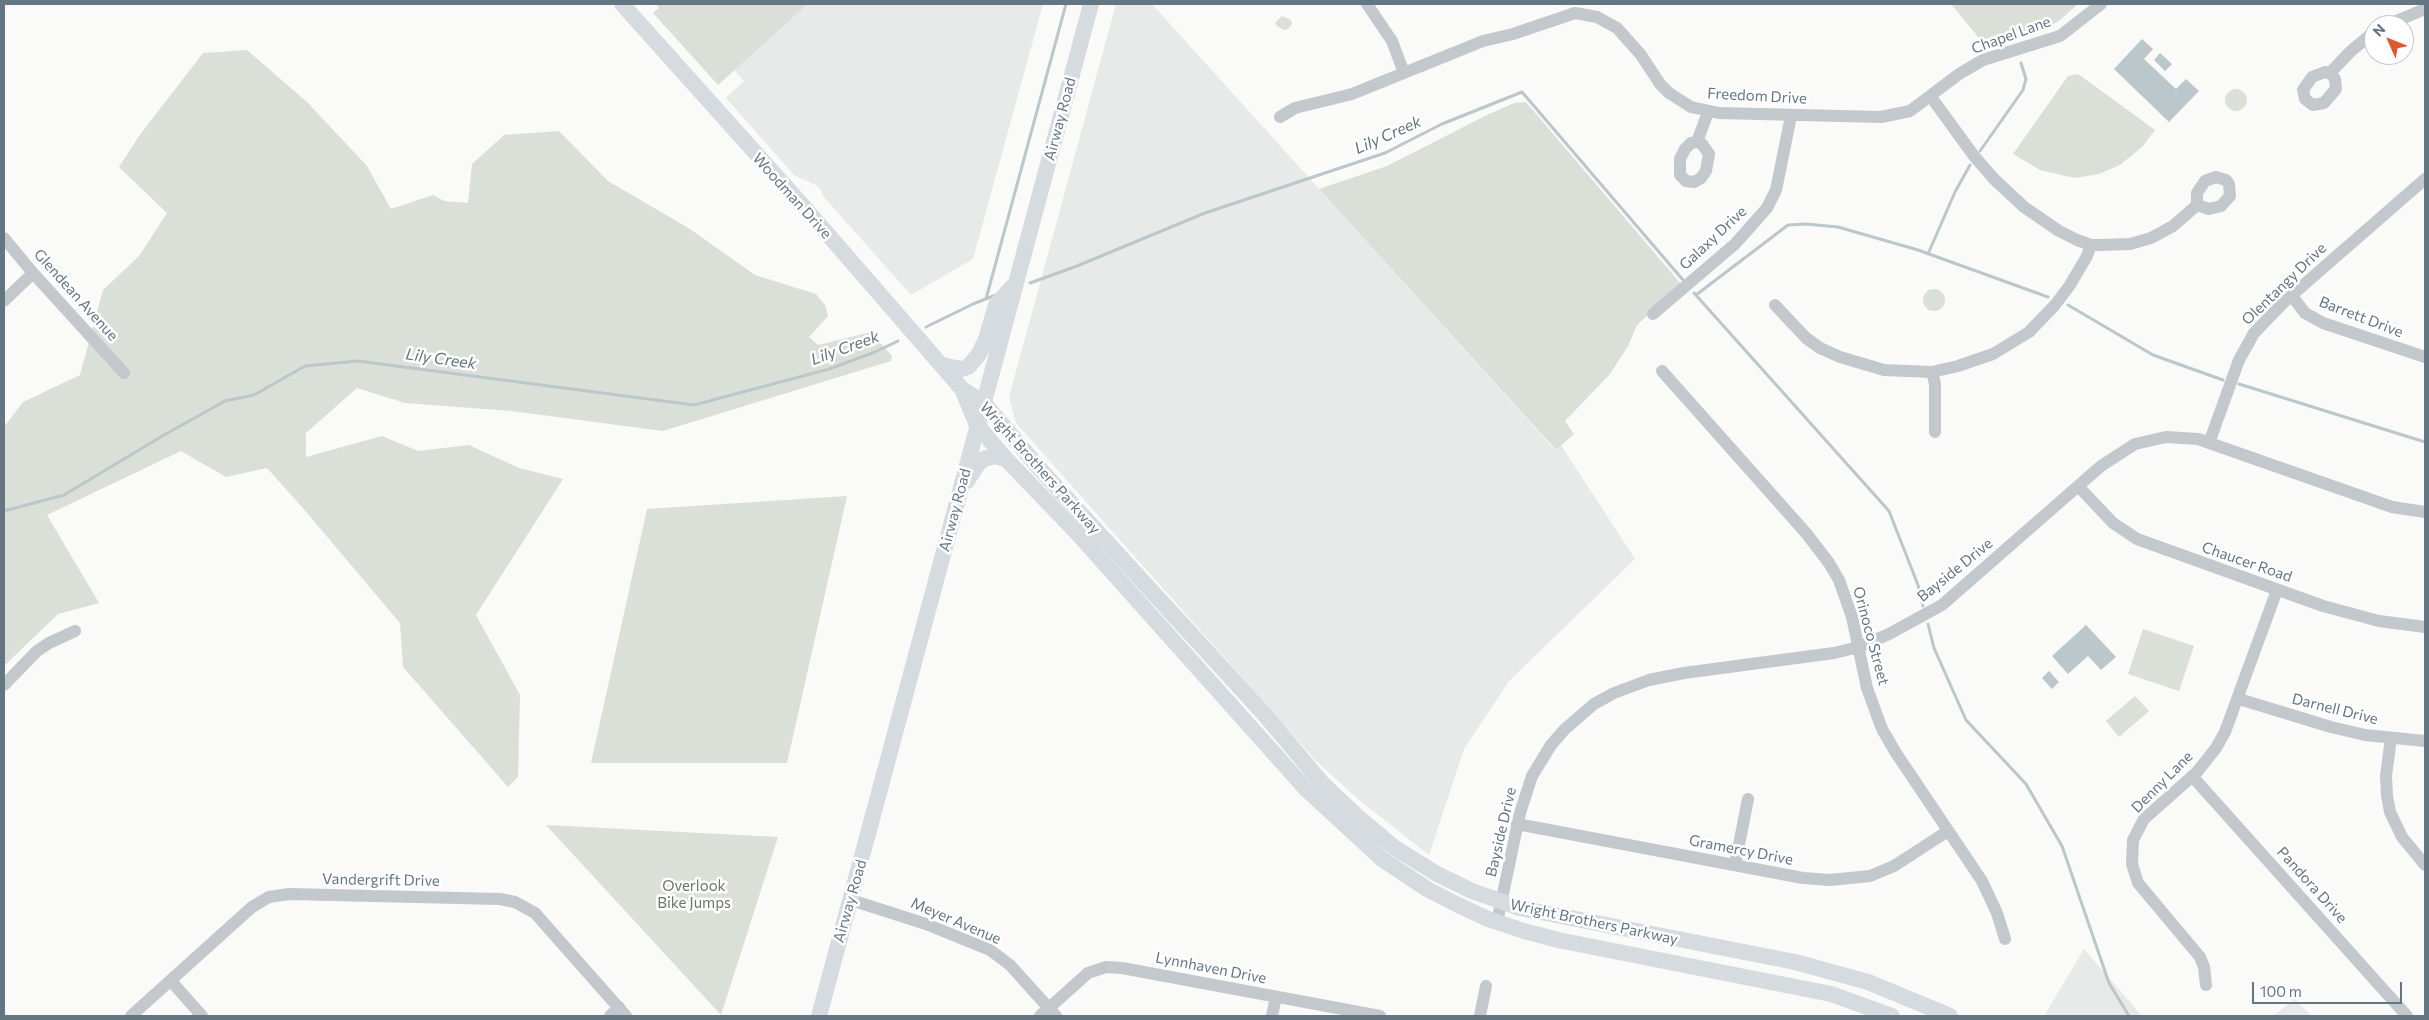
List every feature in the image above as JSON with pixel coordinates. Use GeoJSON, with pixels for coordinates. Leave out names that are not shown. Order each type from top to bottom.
{"type":"FeatureCollection","features":[{"type":"Feature","properties":{"kind":"main road","name":"Woodman Drive"},"geometry":{"type":"LineString","coordinates":[[622,4],[804,207],[962,389]]}},
{"type":"Feature","properties":{"kind":"main road","name":"Airway Road"},"geometry":{"type":"LineString","coordinates":[[819,1016],[1091,4]]}},
{"type":"Feature","properties":{"kind":"main road"},"geometry":{"type":"LineString","coordinates":[[941,365],[962,369],[968,367],[979,354],[986,339],[996,305],[1015,283]]}},
{"type":"Feature","properties":{"kind":"main road","name":"Wright Brothers Parkway"},"geometry":{"type":"LineString","coordinates":[[962,389],[1006,459],[1068,523],[1305,788],[1340,823],[1382,859],[1427,889],[1497,922],[1558,940],[1830,994],[1892,1016]]}},
{"type":"Feature","properties":{"kind":"main road","name":"Wright Brothers Parkway"},"geometry":{"type":"LineString","coordinates":[[962,389],[980,415],[1072,504],[1265,715],[1322,783],[1356,816],[1395,848],[1437,874],[1472,891],[1502,902],[1564,918],[1795,962],[1868,982],[1950,1016]]}},
{"type":"Feature","properties":{"kind":"main road"},"geometry":{"type":"LineString","coordinates":[[959,493],[978,464],[984,459],[994,456],[1006,459]]}},
{"type":"Feature","properties":{"kind":"street"},"geometry":{"type":"LineString","coordinates":[[1280,116],[1295,108],[1352,94],[1404,73],[1392,42],[1367,4]]}},
{"type":"Feature","properties":{"kind":"street","name":"Chapel Lane"},"geometry":{"type":"LineString","coordinates":[[1931,97],[1959,74],[1983,60],[2060,36],[2101,4]]}},
{"type":"Feature","properties":{"kind":"street"},"geometry":{"type":"LineString","coordinates":[[2411,15],[2425,9]]}},
{"type":"Feature","properties":{"kind":"street","name":"Freedom Drive"},"geometry":{"type":"LineString","coordinates":[[1404,73],[1483,41],[1513,34],[1575,13],[1608,21],[1626,36],[1669,93],[1690,107],[1708,112],[1791,116],[1881,117],[1910,111],[1931,97]]}},
{"type":"Feature","properties":{"kind":"street"},"geometry":{"type":"LineString","coordinates":[[2330,73],[2364,40]]}},
{"type":"Feature","properties":{"kind":"street"},"geometry":{"type":"LineString","coordinates":[[1931,97],[1974,156],[2010,195],[2059,231],[2091,245],[2130,244],[2151,238],[2173,226],[2197,205]]}},
{"type":"Feature","properties":{"kind":"street"},"geometry":{"type":"LineString","coordinates":[[1697,142],[1708,112]]}},
{"type":"Feature","properties":{"kind":"street","name":"Galaxy Drive"},"geometry":{"type":"LineString","coordinates":[[1653,314],[1735,244],[1767,208],[1776,190],[1791,116]]}},
{"type":"Feature","properties":{"kind":"street","name":"Olentangy Drive"},"geometry":{"type":"LineString","coordinates":[[2209,443],[2246,346],[2264,322],[2425,179]]}},
{"type":"Feature","properties":{"kind":"street","name":"Glendean Avenue"},"geometry":{"type":"LineString","coordinates":[[4,238],[33,273],[124,373]]}},
{"type":"Feature","properties":{"kind":"street"},"geometry":{"type":"LineString","coordinates":[[1775,305],[1806,338],[1820,348],[1840,357],[1884,370],[1932,372],[1958,366],[1993,354],[2029,332],[2055,306],[2070,285],[2088,256],[2091,245]]}},
{"type":"Feature","properties":{"kind":"street"},"geometry":{"type":"LineString","coordinates":[[4,301],[33,273]]}},
{"type":"Feature","properties":{"kind":"street","name":"Barrett Drive"},"geometry":{"type":"LineString","coordinates":[[2292,296],[2305,313],[2323,323],[2425,357]]}},
{"type":"Feature","properties":{"kind":"street","name":"Orinoco Street"},"geometry":{"type":"LineString","coordinates":[[1662,371],[1818,546],[1829,563],[1846,597],[1860,647],[1867,688],[1882,729],[1989,895],[2005,939]]}},
{"type":"Feature","properties":{"kind":"street"},"geometry":{"type":"LineString","coordinates":[[1932,372],[1934,384],[1934,432]]}},
{"type":"Feature","properties":{"kind":"street","name":"Bayside Drive"},"geometry":{"type":"LineString","coordinates":[[1497,922],[1517,824],[1532,776],[1551,745],[1579,716],[1614,693],[1649,680],[1684,673],[1834,653],[1860,647],[1919,619],[1942,606],[2078,486],[2121,451],[2148,440],[2182,437],[2209,443],[2392,507],[2425,512]]}},
{"type":"Feature","properties":{"kind":"street","name":"Chaucer Road"},"geometry":{"type":"LineString","coordinates":[[2078,486],[2113,523],[2137,539],[2277,590],[2357,615],[2425,627]]}},
{"type":"Feature","properties":{"kind":"street","name":"Denny Lane"},"geometry":{"type":"LineString","coordinates":[[2206,985],[2204,967],[2200,957],[2142,888],[2134,874],[2132,850],[2137,830],[2144,819],[2192,776],[2216,748],[2225,732],[2239,699],[2277,590]]}},
{"type":"Feature","properties":{"kind":"street"},"geometry":{"type":"LineString","coordinates":[[4,685],[37,651],[75,631]]}},
{"type":"Feature","properties":{"kind":"street","name":"Darnell Drive"},"geometry":{"type":"LineString","coordinates":[[2239,699],[2331,727],[2391,738],[2425,741]]}},
{"type":"Feature","properties":{"kind":"street"},"geometry":{"type":"LineString","coordinates":[[2391,738],[2386,776],[2390,812],[2402,837],[2425,865]]}},
{"type":"Feature","properties":{"kind":"street","name":"Pandora Drive"},"geometry":{"type":"LineString","coordinates":[[2192,776],[2408,1016]]}},
{"type":"Feature","properties":{"kind":"street"},"geometry":{"type":"LineString","coordinates":[[1735,865],[1748,799]]}},
{"type":"Feature","properties":{"kind":"street","name":"Gramercy Drive"},"geometry":{"type":"LineString","coordinates":[[1517,824],[1803,878],[1849,880],[1870,876],[1894,866],[1948,831]]}},
{"type":"Feature","properties":{"kind":"street","name":"Vandergrift Drive"},"geometry":{"type":"LineString","coordinates":[[131,1016],[252,907],[274,895],[289,894],[500,899],[515,902],[535,914],[618,1013]]}},
{"type":"Feature","properties":{"kind":"street","name":"Meyer Avenue"},"geometry":{"type":"LineString","coordinates":[[851,900],[926,924],[990,950],[1010,965],[1048,1014]]}},
{"type":"Feature","properties":{"kind":"street","name":"Lynnhaven Drive"},"geometry":{"type":"LineString","coordinates":[[1048,1014],[1088,973],[1106,967],[1122,968],[1380,1016]]}},
{"type":"Feature","properties":{"kind":"street"},"geometry":{"type":"LineString","coordinates":[[171,981],[202,1016]]}},
{"type":"Feature","properties":{"kind":"street"},"geometry":{"type":"LineString","coordinates":[[1480,1016],[1486,986]]}},
{"type":"Feature","properties":{"kind":"street"},"geometry":{"type":"LineString","coordinates":[[1272,1016],[1276,997]]}},
{"type":"Feature","properties":{"kind":"shaded area"},"geometry":{"type":"Polygon","coordinates":[[[808,4],[1043,4],[973,259],[911,295],[823,196],[820,189],[816,185],[794,175],[726,98],[744,81],[734,70],[808,4]]]}},
{"type":"Feature","properties":{"kind":"shaded area"},"geometry":{"type":"Polygon","coordinates":[[[1116,4],[1152,4],[1555,450],[1561,445],[1635,559],[1509,681],[1464,749],[1429,855],[1359,800],[1317,762],[1016,423],[1009,397],[1116,4]]]}},
{"type":"Feature","properties":{"kind":"shaded area"},"geometry":{"type":"Polygon","coordinates":[[[2142,39],[2153,49],[2144,59],[2176,89],[2186,79],[2199,91],[2169,122],[2114,69],[2142,39]]]}},
{"type":"Feature","properties":{"kind":"shaded area"},"geometry":{"type":"Polygon","coordinates":[[[2160,53],[2172,64],[2165,71],[2154,60],[2160,53]]]}},
{"type":"Feature","properties":{"kind":"shaded area"},"geometry":{"type":"Polygon","coordinates":[[[2086,625],[2116,657],[2101,670],[2088,656],[2068,674],[2052,656],[2086,625]]]}},
{"type":"Feature","properties":{"kind":"shaded area"},"geometry":{"type":"Polygon","coordinates":[[[2049,671],[2059,682],[2052,689],[2042,678],[2049,671]]]}},
{"type":"Feature","properties":{"kind":"shaded area"},"geometry":{"type":"Polygon","coordinates":[[[2084,949],[2142,1016],[2044,1016],[2084,949]]]}},
{"type":"Feature","properties":{"kind":"shaded area"},"geometry":{"type":"Polygon","coordinates":[[[2295,999],[2311,1016],[2273,1016],[2295,999]]]}},
{"type":"Feature","properties":{"kind":"green space"},"geometry":{"type":"Polygon","coordinates":[[[656,4],[808,4],[718,85],[653,13],[659,8],[656,4]]]}},
{"type":"Feature","properties":{"kind":"green space"},"geometry":{"type":"Polygon","coordinates":[[[1951,4],[2078,4],[2060,20],[2042,31],[2002,42],[1984,44],[1951,4]]]}},
{"type":"Feature","properties":{"kind":"green space"},"geometry":{"type":"Polygon","coordinates":[[[1282,16],[1291,20],[1292,24],[1288,29],[1284,30],[1275,23],[1282,16]]]}},
{"type":"Feature","properties":{"kind":"green space"},"geometry":{"type":"Polygon","coordinates":[[[247,50],[307,102],[367,166],[391,209],[433,195],[444,201],[468,203],[472,164],[504,135],[559,131],[608,181],[690,229],[755,275],[816,294],[825,305],[828,316],[809,337],[818,345],[871,332],[892,356],[891,361],[663,431],[511,411],[405,403],[357,388],[306,433],[306,457],[382,436],[418,451],[469,445],[519,468],[563,479],[476,615],[520,695],[518,777],[508,787],[403,667],[400,623],[267,468],[226,477],[181,451],[47,515],[99,603],[58,614],[4,666],[4,427],[23,402],[80,375],[103,290],[139,256],[167,213],[119,167],[139,136],[203,53],[247,50]]]}},
{"type":"Feature","properties":{"kind":"green space"},"geometry":{"type":"Polygon","coordinates":[[[2078,74],[2155,130],[2142,147],[2120,165],[2099,174],[2075,178],[2040,170],[2013,154],[2068,76],[2078,74]]]}},
{"type":"Feature","properties":{"kind":"green space"},"geometry":{"type":"Polygon","coordinates":[[[2236,89],[2244,92],[2247,100],[2244,108],[2236,111],[2228,108],[2225,100],[2228,92],[2236,89]]]}},
{"type":"Feature","properties":{"kind":"green space"},"geometry":{"type":"Polygon","coordinates":[[[1526,102],[1681,284],[1637,325],[1628,346],[1610,374],[1565,421],[1574,434],[1556,450],[1319,189],[1387,166],[1487,115],[1514,103],[1526,102]]]}},
{"type":"Feature","properties":{"kind":"green space"},"geometry":{"type":"Polygon","coordinates":[[[1934,289],[1942,292],[1945,300],[1942,308],[1934,311],[1926,308],[1923,300],[1926,292],[1934,289]]]}},
{"type":"Feature","properties":{"kind":"green space"},"geometry":{"type":"Polygon","coordinates":[[[847,496],[787,763],[591,763],[647,509],[847,496]]]}},
{"type":"Feature","properties":{"kind":"green space"},"geometry":{"type":"Polygon","coordinates":[[[2143,629],[2194,646],[2179,691],[2128,674],[2143,629]]]}},
{"type":"Feature","properties":{"kind":"green space"},"geometry":{"type":"Polygon","coordinates":[[[2135,696],[2149,711],[2119,737],[2106,721],[2135,696]]]}},
{"type":"Feature","properties":{"kind":"green space","name":"Overlook Bike Jumps"},"geometry":{"type":"Polygon","coordinates":[[[546,825],[778,837],[721,1015],[546,825]]]}},
{"type":"Feature","properties":{"kind":"waterway"},"geometry":{"type":"LineString","coordinates":[[986,299],[1066,4]]}},
{"type":"Feature","properties":{"kind":"waterway"},"geometry":{"type":"LineString","coordinates":[[1980,151],[2023,90],[2026,79],[2021,63]]}},
{"type":"Feature","properties":{"kind":"waterway","name":"Lily Creek"},"geometry":{"type":"LineString","coordinates":[[1030,283],[1077,266],[1205,213],[1385,153],[1442,124],[1522,92],[1683,280]]}},
{"type":"Feature","properties":{"kind":"waterway"},"geometry":{"type":"LineString","coordinates":[[1928,254],[1955,192],[1970,165]]}},
{"type":"Feature","properties":{"kind":"waterway"},"geometry":{"type":"LineString","coordinates":[[1696,295],[1788,225],[1806,224],[1838,227],[1918,250],[2048,297]]}},
{"type":"Feature","properties":{"kind":"waterway"},"geometry":{"type":"LineString","coordinates":[[1694,293],[1889,511],[1918,585],[1923,606]]}},
{"type":"Feature","properties":{"kind":"waterway","name":"Lily Creek"},"geometry":{"type":"LineString","coordinates":[[926,327],[996,295]]}},
{"type":"Feature","properties":{"kind":"waterway"},"geometry":{"type":"LineString","coordinates":[[2068,305],[2153,355],[2223,380]]}},
{"type":"Feature","properties":{"kind":"waterway","name":"Lily Creek"},"geometry":{"type":"LineString","coordinates":[[4,511],[64,495],[225,401],[254,395],[305,366],[358,361],[694,405],[829,369],[875,352],[898,341]]}},
{"type":"Feature","properties":{"kind":"waterway"},"geometry":{"type":"LineString","coordinates":[[2239,384],[2425,442]]}},
{"type":"Feature","properties":{"kind":"waterway"},"geometry":{"type":"LineString","coordinates":[[1928,624],[1934,648],[1966,720],[2026,784],[2062,846],[2109,983],[2129,1016]]}}]}
